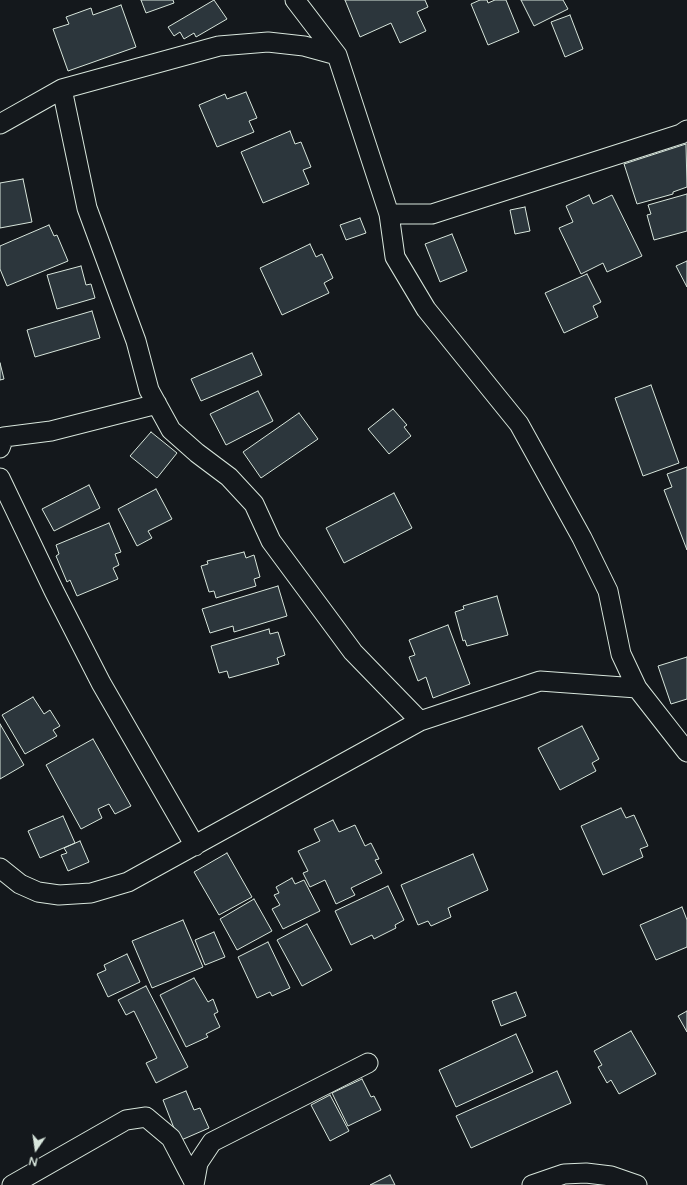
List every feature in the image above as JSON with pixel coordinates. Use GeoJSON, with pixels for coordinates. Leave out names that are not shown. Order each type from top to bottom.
{"type":"FeatureCollection","features":[{"type":"Feature","properties":{"kind":"street"},"geometry":{"type":"LineString","coordinates":[[295,0],[337,55],[389,214],[395,257],[426,309],[519,424],[582,538],[608,591],[621,654],[637,688],[687,752]]}},
{"type":"Feature","properties":{"kind":"street"},"geometry":{"type":"LineString","coordinates":[[0,124],[62,89],[219,46],[268,42],[304,46],[337,55]]}},
{"type":"Feature","properties":{"kind":"street"},"geometry":{"type":"LineString","coordinates":[[62,89],[87,208],[136,341],[149,390],[171,430],[196,453],[229,477],[254,504],[271,541],[353,652],[420,721]]}},
{"type":"Feature","properties":{"kind":"street"},"geometry":{"type":"LineString","coordinates":[[389,214],[432,214],[681,134],[687,130]]}},
{"type":"Feature","properties":{"kind":"street"},"geometry":{"type":"LineString","coordinates":[[0,448],[4,437],[51,431],[157,404]]}},
{"type":"Feature","properties":{"kind":"street"},"geometry":{"type":"LineString","coordinates":[[0,478],[54,591],[101,683],[195,846]]}},
{"type":"Feature","properties":{"kind":"street"},"geometry":{"type":"LineString","coordinates":[[0,868],[20,884],[38,892],[59,895],[91,893],[128,882],[420,721],[540,681],[637,688]]}},
{"type":"Feature","properties":{"kind":"street"},"geometry":{"type":"LineString","coordinates":[[194,1183],[198,1163],[212,1142],[368,1063]]}},
{"type":"Feature","properties":{"kind":"street"},"geometry":{"type":"LineString","coordinates":[[12,1185],[126,1120],[146,1117],[171,1138],[194,1183]]}},
{"type":"Feature","properties":{"kind":"street"},"geometry":{"type":"LineString","coordinates":[[532,1185],[564,1174],[586,1173],[611,1176],[637,1185]]}},
{"type":"Feature","properties":{"kind":"building"},"geometry":{"type":"Polygon","coordinates":[[[141,0],[173,0],[174,3],[146,13],[141,0]]]}},
{"type":"Feature","properties":{"kind":"building"},"geometry":{"type":"Polygon","coordinates":[[[214,0],[227,19],[196,37],[194,33],[184,39],[180,32],[174,36],[168,27],[214,0]]]}},
{"type":"Feature","properties":{"kind":"building"},"geometry":{"type":"Polygon","coordinates":[[[345,0],[425,0],[428,7],[417,12],[426,31],[400,43],[391,23],[360,37],[345,0]]]}},
{"type":"Feature","properties":{"kind":"building"},"geometry":{"type":"Polygon","coordinates":[[[480,0],[487,0],[488,3],[495,0],[506,0],[519,32],[488,45],[471,4],[480,0]]]}},
{"type":"Feature","properties":{"kind":"building"},"geometry":{"type":"Polygon","coordinates":[[[521,0],[563,0],[568,9],[534,26],[521,0]]]}},
{"type":"Feature","properties":{"kind":"building"},"geometry":{"type":"Polygon","coordinates":[[[121,5],[136,47],[68,71],[53,29],[69,24],[66,17],[91,8],[93,15],[121,5]]]}},
{"type":"Feature","properties":{"kind":"building"},"geometry":{"type":"Polygon","coordinates":[[[570,15],[583,49],[565,57],[551,22],[570,15]]]}},
{"type":"Feature","properties":{"kind":"building"},"geometry":{"type":"Polygon","coordinates":[[[246,92],[257,118],[249,121],[254,132],[217,147],[199,105],[225,94],[227,99],[246,92]]]}},
{"type":"Feature","properties":{"kind":"building"},"geometry":{"type":"Polygon","coordinates":[[[290,131],[295,144],[301,142],[311,167],[303,170],[309,184],[263,203],[241,152],[290,131]]]}},
{"type":"Feature","properties":{"kind":"building"},"geometry":{"type":"Polygon","coordinates":[[[686,144],[687,187],[673,192],[673,194],[637,204],[624,164],[686,144]]]}},
{"type":"Feature","properties":{"kind":"building"},"geometry":{"type":"Polygon","coordinates":[[[23,179],[32,222],[0,228],[0,183],[23,179]]]}},
{"type":"Feature","properties":{"kind":"building"},"geometry":{"type":"Polygon","coordinates":[[[687,194],[687,231],[654,240],[647,215],[651,214],[648,205],[687,194]]]}},
{"type":"Feature","properties":{"kind":"building"},"geometry":{"type":"Polygon","coordinates":[[[589,195],[593,204],[612,195],[642,256],[607,272],[603,263],[581,274],[559,228],[573,222],[566,206],[589,195]]]}},
{"type":"Feature","properties":{"kind":"building"},"geometry":{"type":"Polygon","coordinates":[[[525,207],[530,231],[515,234],[510,210],[525,207]]]}},
{"type":"Feature","properties":{"kind":"building"},"geometry":{"type":"Polygon","coordinates":[[[360,218],[366,233],[346,240],[340,225],[360,218]]]}},
{"type":"Feature","properties":{"kind":"building"},"geometry":{"type":"Polygon","coordinates":[[[49,225],[54,236],[57,235],[68,261],[7,286],[0,269],[0,246],[49,225]]]}},
{"type":"Feature","properties":{"kind":"building"},"geometry":{"type":"Polygon","coordinates":[[[452,234],[467,271],[440,282],[425,244],[452,234]]]}},
{"type":"Feature","properties":{"kind":"building"},"geometry":{"type":"Polygon","coordinates":[[[310,244],[316,257],[322,254],[333,278],[324,283],[329,293],[282,315],[260,268],[310,244]]]}},
{"type":"Feature","properties":{"kind":"building"},"geometry":{"type":"Polygon","coordinates":[[[687,261],[687,287],[676,266],[687,261]]]}},
{"type":"Feature","properties":{"kind":"building"},"geometry":{"type":"Polygon","coordinates":[[[81,266],[86,285],[91,284],[95,298],[57,309],[47,275],[81,266]]]}},
{"type":"Feature","properties":{"kind":"building"},"geometry":{"type":"Polygon","coordinates":[[[587,274],[601,302],[593,306],[598,317],[564,333],[545,293],[587,274]]]}},
{"type":"Feature","properties":{"kind":"building"},"geometry":{"type":"Polygon","coordinates":[[[92,311],[100,338],[35,357],[27,330],[92,311]]]}},
{"type":"Feature","properties":{"kind":"building"},"geometry":{"type":"Polygon","coordinates":[[[252,353],[262,375],[201,401],[191,379],[252,353]]]}},
{"type":"Feature","properties":{"kind":"building"},"geometry":{"type":"Polygon","coordinates":[[[0,363],[4,379],[0,380],[0,363]]]}},
{"type":"Feature","properties":{"kind":"building"},"geometry":{"type":"Polygon","coordinates":[[[651,385],[679,463],[643,476],[615,398],[651,385]]]}},
{"type":"Feature","properties":{"kind":"building"},"geometry":{"type":"Polygon","coordinates":[[[258,391],[273,421],[226,445],[210,414],[258,391]]]}},
{"type":"Feature","properties":{"kind":"building"},"geometry":{"type":"Polygon","coordinates":[[[393,409],[407,425],[404,427],[411,436],[389,454],[368,429],[393,409]]]}},
{"type":"Feature","properties":{"kind":"building"},"geometry":{"type":"Polygon","coordinates":[[[299,413],[318,439],[261,478],[243,452],[299,413]]]}},
{"type":"Feature","properties":{"kind":"building"},"geometry":{"type":"Polygon","coordinates":[[[151,432],[177,453],[157,478],[130,456],[151,432]]]}},
{"type":"Feature","properties":{"kind":"building"},"geometry":{"type":"Polygon","coordinates":[[[687,467],[687,550],[664,490],[672,487],[667,474],[687,467]]]}},
{"type":"Feature","properties":{"kind":"building"},"geometry":{"type":"Polygon","coordinates":[[[89,485],[100,508],[54,531],[42,509],[89,485]]]}},
{"type":"Feature","properties":{"kind":"building"},"geometry":{"type":"Polygon","coordinates":[[[156,489],[172,519],[148,531],[152,538],[137,546],[118,509],[156,489]]]}},
{"type":"Feature","properties":{"kind":"building"},"geometry":{"type":"Polygon","coordinates":[[[394,493],[412,528],[344,563],[326,528],[394,493]]]}},
{"type":"Feature","properties":{"kind":"building"},"geometry":{"type":"Polygon","coordinates":[[[109,523],[121,552],[115,554],[119,565],[113,568],[118,579],[77,596],[70,580],[67,582],[56,556],[59,554],[56,545],[109,523]]]}},
{"type":"Feature","properties":{"kind":"building"},"geometry":{"type":"Polygon","coordinates":[[[244,552],[246,558],[254,555],[260,577],[254,579],[256,586],[216,598],[214,591],[209,592],[201,566],[208,564],[207,561],[244,552]]]}},
{"type":"Feature","properties":{"kind":"building"},"geometry":{"type":"Polygon","coordinates":[[[278,586],[287,616],[234,632],[233,626],[210,633],[202,609],[278,586]]]}},
{"type":"Feature","properties":{"kind":"building"},"geometry":{"type":"Polygon","coordinates":[[[497,596],[508,635],[467,646],[465,640],[463,641],[455,612],[464,609],[463,606],[497,596]]]}},
{"type":"Feature","properties":{"kind":"building"},"geometry":{"type":"Polygon","coordinates":[[[448,625],[470,684],[433,698],[426,677],[418,681],[409,657],[415,655],[409,640],[448,625]]]}},
{"type":"Feature","properties":{"kind":"building"},"geometry":{"type":"Polygon","coordinates":[[[269,629],[270,634],[278,632],[285,655],[277,658],[279,664],[229,678],[227,671],[219,673],[211,646],[269,629]]]}},
{"type":"Feature","properties":{"kind":"building"},"geometry":{"type":"Polygon","coordinates":[[[687,657],[687,699],[671,704],[658,666],[687,657]]]}},
{"type":"Feature","properties":{"kind":"building"},"geometry":{"type":"Polygon","coordinates":[[[33,697],[44,714],[50,710],[60,726],[53,730],[57,736],[25,754],[2,715],[33,697]]]}},
{"type":"Feature","properties":{"kind":"building"},"geometry":{"type":"Polygon","coordinates":[[[0,724],[24,765],[0,779],[0,724]]]}},
{"type":"Feature","properties":{"kind":"building"},"geometry":{"type":"Polygon","coordinates":[[[582,726],[599,759],[592,763],[596,771],[560,790],[538,748],[582,726]]]}},
{"type":"Feature","properties":{"kind":"building"},"geometry":{"type":"Polygon","coordinates":[[[93,739],[131,806],[115,814],[109,804],[98,809],[102,818],[81,829],[46,765],[93,739]]]}},
{"type":"Feature","properties":{"kind":"building"},"geometry":{"type":"Polygon","coordinates":[[[621,808],[626,818],[634,815],[648,846],[640,849],[643,857],[603,875],[581,826],[621,808]]]}},
{"type":"Feature","properties":{"kind":"building"},"geometry":{"type":"Polygon","coordinates":[[[63,816],[75,843],[40,858],[28,831],[63,816]]]}},
{"type":"Feature","properties":{"kind":"building"},"geometry":{"type":"Polygon","coordinates":[[[333,820],[339,832],[355,825],[365,846],[371,843],[379,859],[375,860],[382,873],[351,888],[355,895],[336,904],[325,880],[310,887],[303,873],[308,871],[298,851],[320,841],[314,829],[333,820]]]}},
{"type":"Feature","properties":{"kind":"building"},"geometry":{"type":"Polygon","coordinates":[[[80,841],[89,862],[68,871],[61,855],[67,853],[64,848],[80,841]]]}},
{"type":"Feature","properties":{"kind":"building"},"geometry":{"type":"Polygon","coordinates":[[[227,853],[252,897],[219,915],[194,872],[227,853]]]}},
{"type":"Feature","properties":{"kind":"building"},"geometry":{"type":"Polygon","coordinates":[[[473,854],[488,890],[448,908],[451,917],[431,926],[428,921],[418,925],[401,885],[473,854]]]}},
{"type":"Feature","properties":{"kind":"building"},"geometry":{"type":"Polygon","coordinates":[[[292,878],[295,884],[304,880],[320,911],[283,929],[272,909],[280,905],[274,895],[279,893],[276,887],[292,878]]]}},
{"type":"Feature","properties":{"kind":"building"},"geometry":{"type":"Polygon","coordinates":[[[388,886],[404,920],[395,925],[396,928],[374,939],[372,935],[351,945],[335,911],[388,886]]]}},
{"type":"Feature","properties":{"kind":"building"},"geometry":{"type":"Polygon","coordinates":[[[254,899],[272,931],[237,950],[220,919],[254,899]]]}},
{"type":"Feature","properties":{"kind":"building"},"geometry":{"type":"Polygon","coordinates":[[[682,907],[687,920],[687,947],[656,960],[640,925],[682,907]]]}},
{"type":"Feature","properties":{"kind":"building"},"geometry":{"type":"Polygon","coordinates":[[[183,920],[203,967],[152,988],[132,941],[183,920]]]}},
{"type":"Feature","properties":{"kind":"building"},"geometry":{"type":"Polygon","coordinates":[[[307,924],[332,970],[302,986],[277,940],[307,924]]]}},
{"type":"Feature","properties":{"kind":"building"},"geometry":{"type":"Polygon","coordinates":[[[214,932],[225,957],[205,965],[195,940],[214,932]]]}},
{"type":"Feature","properties":{"kind":"building"},"geometry":{"type":"Polygon","coordinates":[[[268,942],[290,988],[272,996],[270,992],[257,998],[238,957],[268,942]]]}},
{"type":"Feature","properties":{"kind":"building"},"geometry":{"type":"Polygon","coordinates":[[[127,954],[140,982],[108,997],[97,974],[106,970],[104,965],[127,954]]]}},
{"type":"Feature","properties":{"kind":"building"},"geometry":{"type":"Polygon","coordinates":[[[194,978],[208,1002],[213,999],[218,1012],[214,1014],[220,1027],[206,1034],[208,1037],[186,1047],[160,995],[194,978]]]}},
{"type":"Feature","properties":{"kind":"building"},"geometry":{"type":"Polygon","coordinates":[[[146,986],[188,1067],[156,1083],[146,1063],[157,1058],[134,1011],[126,1015],[118,1000],[146,986]]]}},
{"type":"Feature","properties":{"kind":"building"},"geometry":{"type":"Polygon","coordinates":[[[516,992],[526,1016],[501,1026],[492,1001],[516,992]]]}},
{"type":"Feature","properties":{"kind":"building"},"geometry":{"type":"Polygon","coordinates":[[[687,1011],[687,1032],[678,1016],[687,1011]]]}},
{"type":"Feature","properties":{"kind":"building"},"geometry":{"type":"Polygon","coordinates":[[[631,1031],[656,1074],[619,1094],[611,1080],[607,1083],[598,1067],[602,1065],[594,1051],[631,1031]]]}},
{"type":"Feature","properties":{"kind":"building"},"geometry":{"type":"Polygon","coordinates":[[[516,1034],[533,1072],[456,1107],[439,1070],[516,1034]]]}},
{"type":"Feature","properties":{"kind":"building"},"geometry":{"type":"Polygon","coordinates":[[[557,1071],[571,1103],[471,1148],[456,1116],[557,1071]]]}},
{"type":"Feature","properties":{"kind":"building"},"geometry":{"type":"Polygon","coordinates":[[[362,1079],[371,1097],[374,1096],[381,1110],[348,1126],[332,1093],[362,1079]]]}},
{"type":"Feature","properties":{"kind":"building"},"geometry":{"type":"Polygon","coordinates":[[[186,1091],[194,1110],[200,1108],[209,1128],[179,1141],[163,1100],[186,1091]]]}},
{"type":"Feature","properties":{"kind":"building"},"geometry":{"type":"Polygon","coordinates":[[[330,1095],[349,1131],[330,1141],[311,1105],[330,1095]]]}},
{"type":"Feature","properties":{"kind":"building"},"geometry":{"type":"Polygon","coordinates":[[[390,1175],[395,1185],[370,1185],[390,1175]]]}}]}
